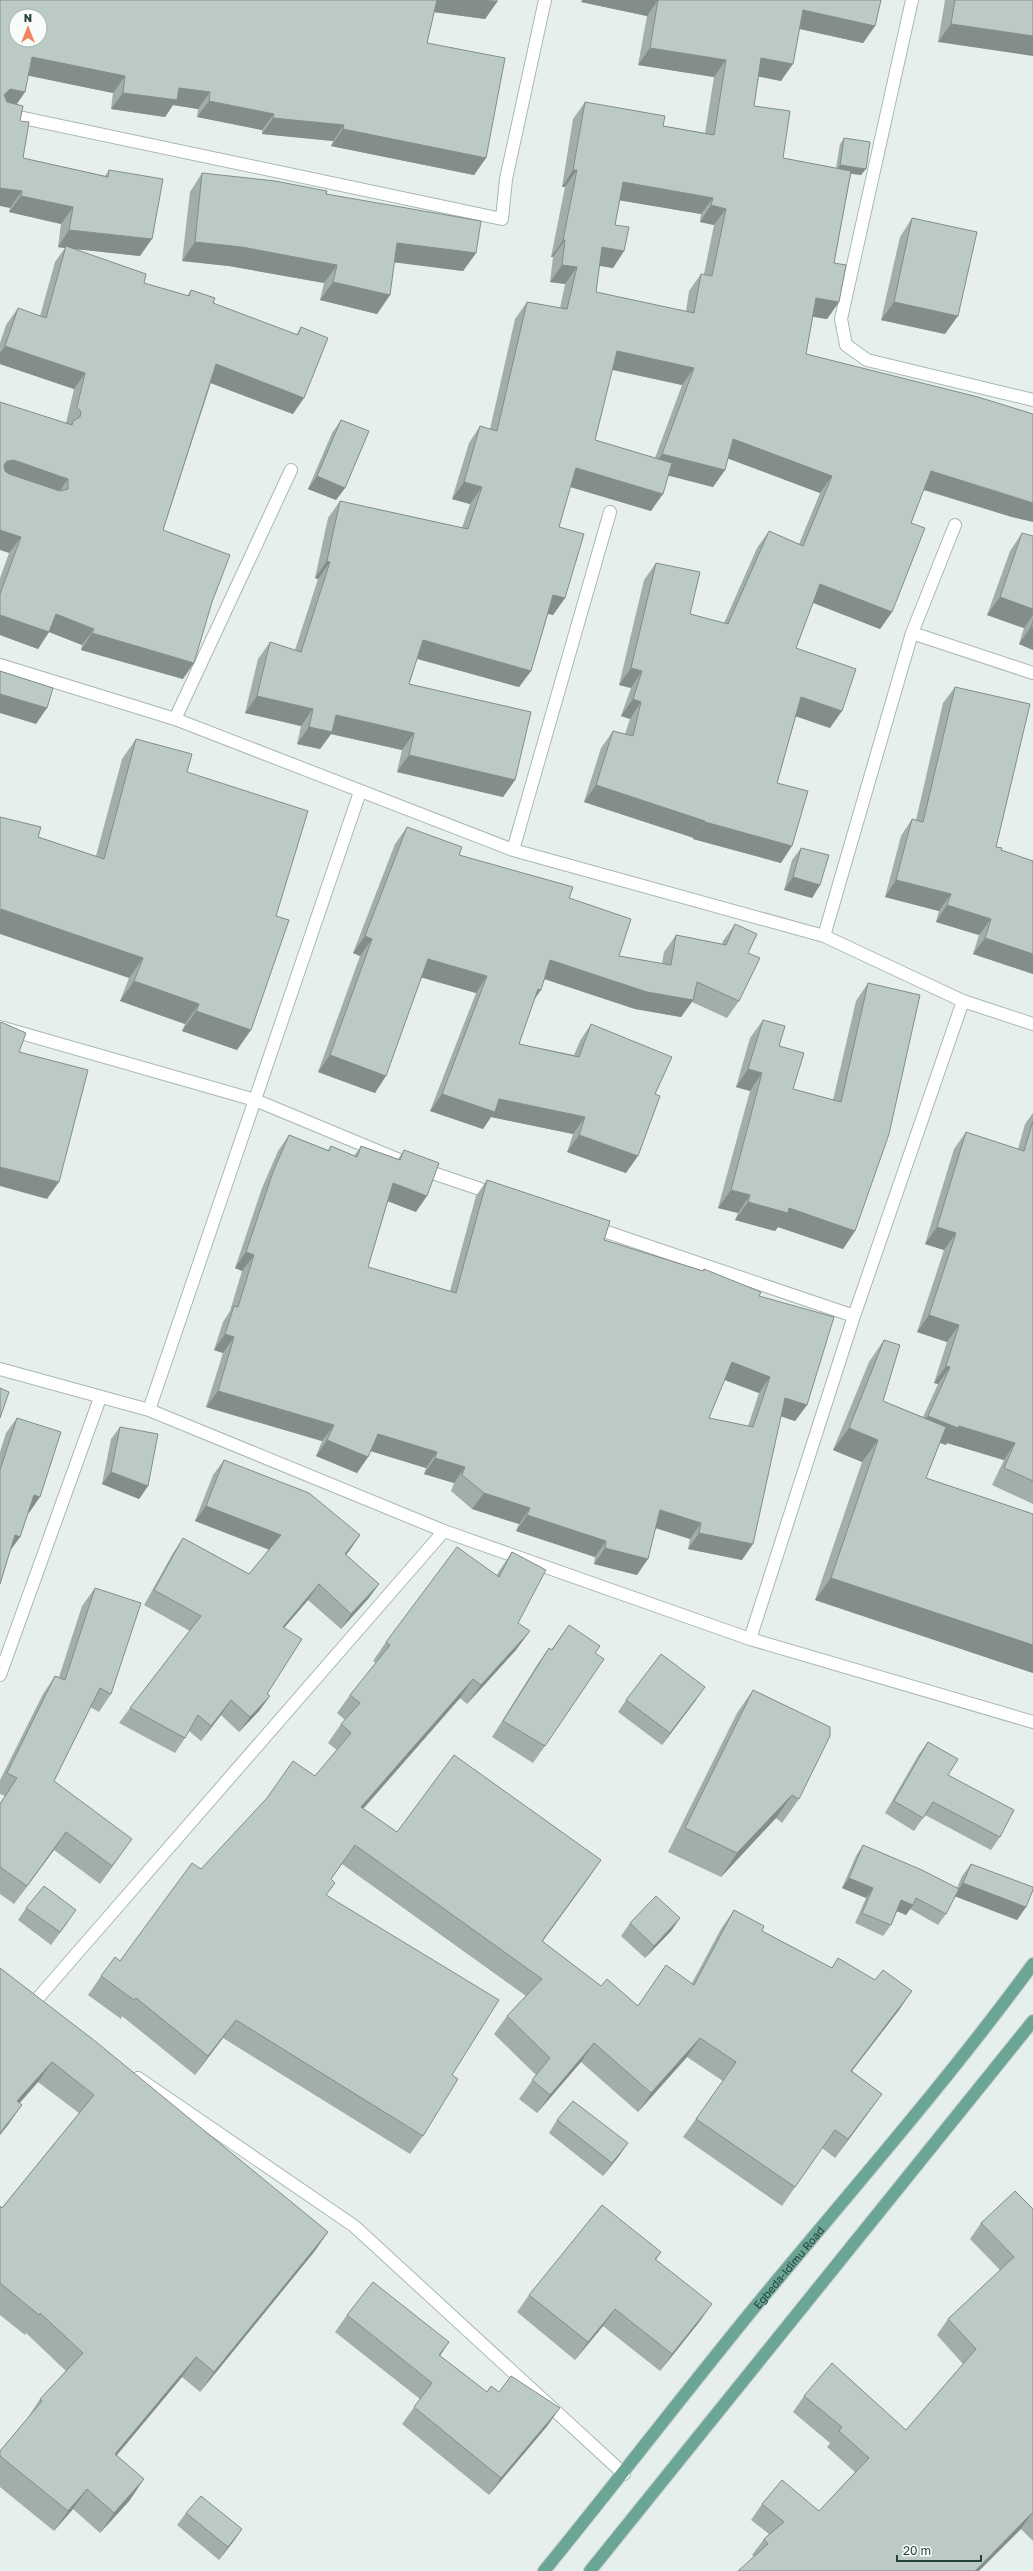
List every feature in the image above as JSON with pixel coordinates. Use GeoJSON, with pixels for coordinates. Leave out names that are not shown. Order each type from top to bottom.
{"type":"FeatureCollection","features":[{"type":"Feature","properties":{"kind":"main road","name":"Egbeda-Idimu Road"},"geometry":{"type":"LineString","coordinates":[[544,2571],[624,2474],[753,2310],[978,2039],[1033,1964]]}},
{"type":"Feature","properties":{"kind":"main road"},"geometry":{"type":"LineString","coordinates":[[590,2571],[1033,2021]]}},
{"type":"Feature","properties":{"kind":"street"},"geometry":{"type":"LineString","coordinates":[[0,113],[502,218],[506,179],[545,0]]}},
{"type":"Feature","properties":{"kind":"street"},"geometry":{"type":"LineString","coordinates":[[912,0],[841,319],[846,345],[867,360],[1033,400]]}},
{"type":"Feature","properties":{"kind":"street"},"geometry":{"type":"LineString","coordinates":[[176,719],[291,470]]}},
{"type":"Feature","properties":{"kind":"street"},"geometry":{"type":"LineString","coordinates":[[512,850],[610,512]]}},
{"type":"Feature","properties":{"kind":"street"},"geometry":{"type":"LineString","coordinates":[[824,936],[912,633],[955,526]]}},
{"type":"Feature","properties":{"kind":"street"},"geometry":{"type":"LineString","coordinates":[[912,633],[1033,673]]}},
{"type":"Feature","properties":{"kind":"street"},"geometry":{"type":"LineString","coordinates":[[0,665],[176,719],[512,850],[824,936],[962,1001],[1033,1024]]}},
{"type":"Feature","properties":{"kind":"street"},"geometry":{"type":"LineString","coordinates":[[149,1410],[360,792]]}},
{"type":"Feature","properties":{"kind":"street"},"geometry":{"type":"LineString","coordinates":[[750,1639],[854,1316],[962,1001]]}},
{"type":"Feature","properties":{"kind":"street"},"geometry":{"type":"LineString","coordinates":[[0,1027],[255,1100],[421,1169],[503,1197]]}},
{"type":"Feature","properties":{"kind":"street"},"geometry":{"type":"LineString","coordinates":[[578,1222],[854,1316]]}},
{"type":"Feature","properties":{"kind":"street"},"geometry":{"type":"LineString","coordinates":[[0,1369],[100,1398],[149,1410],[444,1531],[750,1639],[1033,1722]]}},
{"type":"Feature","properties":{"kind":"street"},"geometry":{"type":"LineString","coordinates":[[0,1675],[100,1398]]}},
{"type":"Feature","properties":{"kind":"street"},"geometry":{"type":"LineString","coordinates":[[32,2005],[444,1531]]}},
{"type":"Feature","properties":{"kind":"street"},"geometry":{"type":"LineString","coordinates":[[22,1995],[32,2005],[46,2014]]}},
{"type":"Feature","properties":{"kind":"street"},"geometry":{"type":"LineString","coordinates":[[131,2073],[354,2226],[624,2474]]}},
{"type":"Feature","properties":{"kind":"building"},"geometry":{"type":"Polygon","coordinates":[[[0,0],[437,0],[427,43],[505,58],[486,158],[343,129],[344,125],[273,118],[274,114],[209,101],[210,92],[179,88],[177,100],[123,93],[125,76],[32,57],[25,92],[10,89],[4,95],[7,102],[23,106],[20,121],[29,122],[23,158],[108,177],[109,170],[163,179],[152,239],[69,230],[73,207],[21,196],[22,191],[0,188],[0,0]]]}},
{"type":"Feature","properties":{"kind":"building"},"geometry":{"type":"Polygon","coordinates":[[[483,0],[497,0],[497,2],[483,0]]]}},
{"type":"Feature","properties":{"kind":"building"},"geometry":{"type":"Polygon","coordinates":[[[658,0],[881,0],[875,26],[803,10],[793,64],[761,58],[754,106],[790,111],[783,158],[851,171],[834,263],[846,265],[839,302],[816,298],[806,354],[978,397],[1033,414],[1033,503],[931,471],[911,523],[925,528],[892,612],[820,584],[796,648],[856,669],[842,711],[801,697],[777,783],[808,791],[792,846],[705,822],[596,785],[613,731],[633,736],[641,702],[633,699],[642,671],[631,668],[656,563],[700,572],[690,614],[728,624],[769,531],[803,546],[832,476],[733,439],[725,470],[662,454],[694,368],[617,351],[595,440],[672,463],[663,494],[576,468],[559,527],[584,534],[565,598],[553,595],[531,671],[423,640],[409,684],[531,712],[515,780],[409,755],[414,733],[336,715],[332,732],[309,727],[313,709],[257,696],[270,642],[301,652],[330,562],[327,561],[340,501],[468,529],[482,487],[464,482],[480,426],[497,431],[527,302],[567,309],[577,267],[562,265],[565,240],[563,240],[577,170],[573,170],[585,102],[665,116],[663,126],[714,135],[726,60],[650,48],[658,0]],[[623,182],[615,225],[629,227],[624,251],[602,247],[596,292],[694,313],[701,274],[712,276],[726,209],[711,205],[713,198],[623,182]]]}},
{"type":"Feature","properties":{"kind":"building"},"geometry":{"type":"Polygon","coordinates":[[[955,0],[1033,0],[1033,36],[951,24],[955,0]]]}},
{"type":"Feature","properties":{"kind":"building"},"geometry":{"type":"Polygon","coordinates":[[[844,138],[870,142],[866,169],[840,165],[844,138]]]}},
{"type":"Feature","properties":{"kind":"building"},"geometry":{"type":"Polygon","coordinates":[[[202,173],[275,181],[327,191],[326,194],[481,221],[476,253],[397,243],[390,295],[333,282],[337,265],[242,247],[195,242],[202,173]]]}},
{"type":"Feature","properties":{"kind":"building"},"geometry":{"type":"Polygon","coordinates":[[[912,218],[977,232],[958,316],[894,302],[912,218]]]}},
{"type":"Feature","properties":{"kind":"building"},"geometry":{"type":"Polygon","coordinates":[[[66,246],[146,274],[144,283],[189,296],[191,290],[215,298],[213,303],[298,335],[301,327],[328,338],[304,398],[216,364],[163,530],[230,555],[212,602],[194,663],[92,633],[94,629],[56,614],[49,632],[0,615],[0,594],[21,537],[0,530],[0,402],[72,425],[73,421],[80,417],[81,412],[77,407],[85,373],[5,346],[18,308],[46,318],[66,246]],[[14,460],[7,461],[4,465],[5,471],[9,474],[60,491],[68,489],[68,479],[14,460]]]}},
{"type":"Feature","properties":{"kind":"building"},"geometry":{"type":"Polygon","coordinates":[[[341,420],[369,431],[345,488],[317,476],[341,420]]]}},
{"type":"Feature","properties":{"kind":"building"},"geometry":{"type":"Polygon","coordinates":[[[1022,533],[1033,536],[1033,609],[1000,597],[1022,533]]]}},
{"type":"Feature","properties":{"kind":"building"},"geometry":{"type":"Polygon","coordinates":[[[0,671],[53,688],[47,708],[0,694],[0,671]]]}},
{"type":"Feature","properties":{"kind":"building"},"geometry":{"type":"Polygon","coordinates":[[[955,687],[1030,704],[996,847],[1033,861],[1033,954],[985,938],[991,919],[947,905],[951,894],[896,880],[912,819],[923,822],[955,687]]]}},
{"type":"Feature","properties":{"kind":"building"},"geometry":{"type":"Polygon","coordinates":[[[136,739],[192,754],[187,772],[308,811],[276,916],[289,920],[251,1030],[196,1011],[199,1004],[134,981],[143,958],[1,909],[0,913],[0,817],[41,827],[38,837],[104,859],[136,739]]]}},
{"type":"Feature","properties":{"kind":"building"},"geometry":{"type":"Polygon","coordinates":[[[407,827],[462,847],[459,855],[573,887],[569,898],[631,919],[619,956],[671,965],[676,935],[726,945],[735,924],[757,934],[748,953],[760,958],[739,1001],[697,982],[693,1000],[647,992],[550,960],[541,990],[538,989],[519,1044],[579,1057],[591,1024],[672,1057],[655,1094],[660,1096],[638,1156],[579,1135],[585,1117],[499,1099],[495,1112],[442,1094],[487,976],[428,959],[386,1076],[330,1055],[372,939],[365,936],[407,827]]]}},
{"type":"Feature","properties":{"kind":"building"},"geometry":{"type":"Polygon","coordinates":[[[801,848],[829,855],[820,885],[793,877],[801,848]]]}},
{"type":"Feature","properties":{"kind":"building"},"geometry":{"type":"Polygon","coordinates":[[[868,983],[920,995],[889,1134],[855,1231],[789,1208],[788,1213],[748,1202],[750,1195],[731,1190],[762,1073],[748,1069],[763,1020],[785,1026],[779,1046],[804,1053],[793,1089],[841,1102],[868,983]]]}},
{"type":"Feature","properties":{"kind":"building"},"geometry":{"type":"Polygon","coordinates":[[[1,1022],[26,1033],[19,1052],[88,1070],[59,1182],[0,1167],[1,1022]]]}},
{"type":"Feature","properties":{"kind":"building"},"geometry":{"type":"Polygon","coordinates":[[[1033,1121],[1033,1481],[1004,1468],[1015,1443],[959,1426],[958,1428],[928,1416],[950,1367],[946,1366],[959,1325],[929,1315],[956,1233],[937,1227],[966,1132],[1024,1151],[1033,1121]]]}},
{"type":"Feature","properties":{"kind":"building"},"geometry":{"type":"Polygon","coordinates":[[[289,1135],[329,1151],[331,1146],[357,1157],[361,1146],[400,1160],[404,1150],[439,1163],[427,1196],[393,1183],[368,1267],[456,1293],[487,1180],[610,1221],[604,1240],[703,1271],[704,1269],[761,1292],[759,1296],[834,1317],[807,1405],[785,1398],[753,1544],[699,1533],[701,1523],[660,1510],[648,1559],[605,1548],[606,1541],[527,1515],[530,1508],[484,1493],[462,1475],[465,1467],[435,1458],[437,1452],[378,1434],[368,1457],[327,1440],[334,1425],[218,1391],[234,1337],[225,1334],[234,1306],[238,1307],[254,1255],[246,1252],[273,1172],[289,1135]],[[732,1362],[709,1418],[753,1427],[770,1377],[732,1362]]]}},
{"type":"Feature","properties":{"kind":"building"},"geometry":{"type":"Polygon","coordinates":[[[884,1340],[900,1345],[883,1401],[946,1427],[926,1478],[1033,1514],[1033,1645],[831,1578],[878,1440],[849,1428],[884,1340]]]}},
{"type":"Feature","properties":{"kind":"building"},"geometry":{"type":"Polygon","coordinates":[[[0,1388],[9,1392],[0,1418],[0,1388]]]}},
{"type":"Feature","properties":{"kind":"building"},"geometry":{"type":"Polygon","coordinates":[[[17,1418],[61,1432],[40,1497],[34,1495],[20,1537],[15,1535],[0,1584],[0,1470],[17,1418]]]}},
{"type":"Feature","properties":{"kind":"building"},"geometry":{"type":"Polygon","coordinates":[[[120,1427],[158,1434],[148,1486],[111,1472],[120,1427]]]}},
{"type":"Feature","properties":{"kind":"building"},"geometry":{"type":"Polygon","coordinates":[[[224,1460],[309,1493],[360,1535],[345,1554],[379,1584],[351,1614],[319,1584],[283,1627],[302,1639],[267,1694],[270,1696],[250,1717],[231,1700],[211,1726],[198,1715],[185,1738],[130,1708],[201,1616],[154,1590],[183,1538],[249,1574],[281,1535],[206,1506],[224,1460]]]}},
{"type":"Feature","properties":{"kind":"building"},"geometry":{"type":"Polygon","coordinates":[[[457,1547],[499,1577],[512,1552],[546,1570],[518,1623],[530,1631],[481,1685],[473,1679],[361,1807],[397,1832],[454,1755],[601,1860],[542,1941],[601,1986],[607,1979],[638,2006],[666,1965],[694,1985],[734,1910],[764,1926],[762,1931],[832,1968],[838,1958],[875,1980],[883,1970],[912,1991],[851,2071],[882,2094],[848,2139],[835,2130],[795,2187],[696,2119],[736,2062],[700,2038],[651,2093],[594,2043],[550,2095],[532,2080],[550,2058],[507,2016],[542,1979],[355,1845],[331,1879],[335,1883],[326,1895],[499,2000],[452,2075],[458,2079],[423,2136],[236,2020],[208,2056],[136,1998],[134,2000],[101,1976],[115,1957],[120,1961],[192,1863],[201,1869],[267,1798],[293,1761],[315,1776],[351,1733],[341,1724],[360,1703],[350,1695],[390,1645],[386,1642],[457,1547]]]}},
{"type":"Feature","properties":{"kind":"building"},"geometry":{"type":"Polygon","coordinates":[[[95,1588],[141,1603],[111,1694],[100,1688],[54,1781],[132,1839],[112,1866],[66,1832],[27,1886],[0,1867],[0,1804],[17,1778],[7,1773],[55,1676],[65,1680],[95,1588]]]}},
{"type":"Feature","properties":{"kind":"building"},"geometry":{"type":"Polygon","coordinates":[[[569,1625],[600,1646],[595,1653],[604,1659],[545,1746],[503,1721],[549,1648],[552,1650],[569,1625]]]}},
{"type":"Feature","properties":{"kind":"building"},"geometry":{"type":"Polygon","coordinates":[[[661,1654],[705,1687],[670,1733],[626,1700],[661,1654]]]}},
{"type":"Feature","properties":{"kind":"building"},"geometry":{"type":"Polygon","coordinates":[[[753,1690],[830,1727],[830,1736],[799,1799],[792,1795],[737,1853],[685,1828],[753,1690]]]}},
{"type":"Feature","properties":{"kind":"building"},"geometry":{"type":"Polygon","coordinates":[[[928,1742],[958,1759],[948,1775],[1014,1810],[1000,1837],[933,1802],[923,1818],[894,1801],[928,1742]]]}},
{"type":"Feature","properties":{"kind":"building"},"geometry":{"type":"Polygon","coordinates":[[[863,1845],[922,1870],[959,1889],[946,1914],[916,1898],[913,1905],[901,1900],[891,1925],[862,1913],[873,1888],[849,1878],[863,1845]]]}},
{"type":"Feature","properties":{"kind":"building"},"geometry":{"type":"Polygon","coordinates":[[[971,1864],[1033,1887],[1026,1907],[963,1883],[971,1864]]]}},
{"type":"Feature","properties":{"kind":"building"},"geometry":{"type":"Polygon","coordinates":[[[44,1886],[76,1910],[60,1932],[26,1908],[44,1886]]]}},
{"type":"Feature","properties":{"kind":"building"},"geometry":{"type":"Polygon","coordinates":[[[656,1896],[680,1918],[654,1946],[630,1923],[656,1896]]]}},
{"type":"Feature","properties":{"kind":"building"},"geometry":{"type":"Polygon","coordinates":[[[0,1968],[95,2041],[328,2232],[214,2372],[196,2357],[115,2454],[144,2479],[114,2513],[87,2489],[68,2511],[0,2456],[0,2451],[42,2401],[40,2399],[83,2353],[40,2313],[39,2315],[0,2283],[0,2206],[2,2208],[94,2095],[52,2062],[17,2101],[22,2105],[0,2133],[0,1968]]]}},
{"type":"Feature","properties":{"kind":"building"},"geometry":{"type":"Polygon","coordinates":[[[573,2101],[628,2143],[612,2163],[557,2120],[573,2101]]]}},
{"type":"Feature","properties":{"kind":"building"},"geometry":{"type":"Polygon","coordinates":[[[1015,2191],[1033,2209],[1033,2514],[1032,2513],[975,2571],[738,2571],[768,2544],[764,2539],[784,2522],[762,2504],[782,2480],[819,2511],[869,2458],[839,2431],[842,2427],[804,2396],[832,2363],[906,2430],[976,2349],[948,2319],[1014,2257],[981,2223],[1015,2191]]]}},
{"type":"Feature","properties":{"kind":"building"},"geometry":{"type":"Polygon","coordinates":[[[602,2205],[661,2252],[655,2259],[712,2304],[672,2354],[615,2309],[588,2342],[529,2295],[602,2205]]]}},
{"type":"Feature","properties":{"kind":"building"},"geometry":{"type":"Polygon","coordinates":[[[373,2282],[449,2342],[439,2355],[487,2392],[491,2386],[499,2392],[511,2376],[560,2408],[501,2478],[414,2407],[432,2383],[347,2315],[373,2282]]]}},
{"type":"Feature","properties":{"kind":"building"},"geometry":{"type":"Polygon","coordinates":[[[201,2496],[242,2529],[228,2547],[186,2513],[201,2496]]]}}]}
